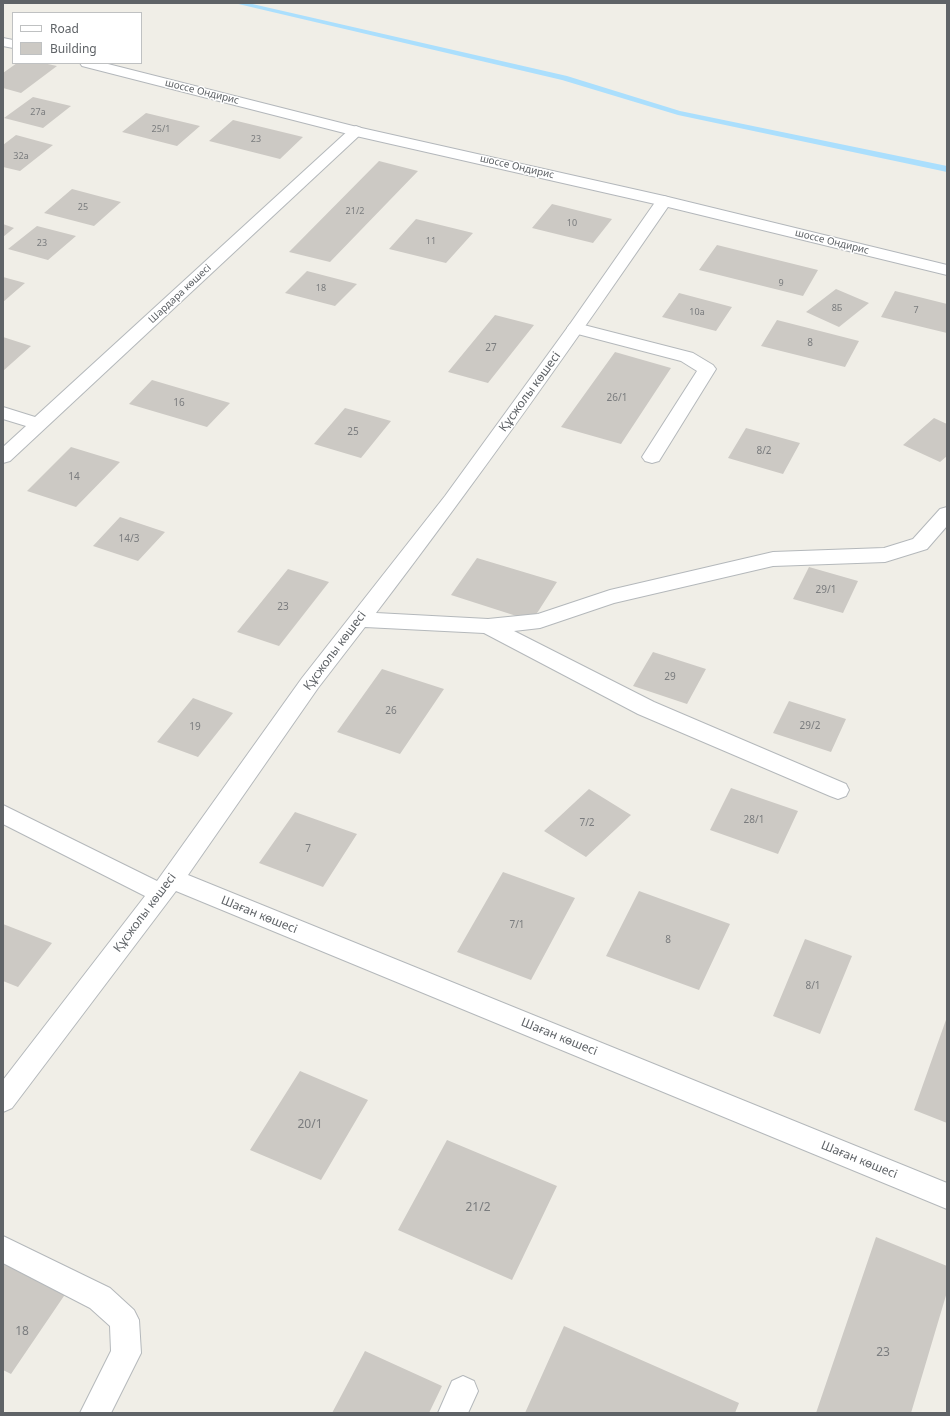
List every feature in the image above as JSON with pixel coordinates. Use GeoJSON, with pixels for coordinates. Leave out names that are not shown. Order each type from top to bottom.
{"type":"FeatureCollection","features":[{"type":"Feature","properties":{"kind":"street","name":"шоссе Ондирис"},"geometry":{"type":"LineString","coordinates":[[91,64],[356,131],[664,200],[947,270]]}},
{"type":"Feature","properties":{"kind":"street","name":"Шардара көшесі"},"geometry":{"type":"LineString","coordinates":[[3,457],[356,131]]}},
{"type":"Feature","properties":{"kind":"street","name":"Құсжолы көшесі"},"geometry":{"type":"LineString","coordinates":[[3,1100],[166,886],[310,683],[452,500],[576,328],[664,200]]}},
{"type":"Feature","properties":{"kind":"street"},"geometry":{"type":"LineString","coordinates":[[576,328],[687,357],[707,369],[652,457]]}},
{"type":"Feature","properties":{"kind":"street"},"geometry":{"type":"LineString","coordinates":[[3,413],[39,424]]}},
{"type":"Feature","properties":{"kind":"street"},"geometry":{"type":"LineString","coordinates":[[359,619],[488,626],[540,621],[610,597],[773,559],[885,555],[920,544],[947,513]]}},
{"type":"Feature","properties":{"kind":"street"},"geometry":{"type":"LineString","coordinates":[[488,626],[646,708],[838,790]]}},
{"type":"Feature","properties":{"kind":"street","name":"Шаған көшесі"},"geometry":{"type":"LineString","coordinates":[[3,814],[166,886],[947,1196]]}},
{"type":"Feature","properties":{"kind":"street"},"geometry":{"type":"LineString","coordinates":[[3,1249],[100,1298],[124,1320],[126,1353],[95,1413]]}},
{"type":"Feature","properties":{"kind":"building"},"geometry":{"type":"Polygon","coordinates":[[[16,64],[48,64],[57,66],[21,93],[3,88],[3,73],[16,64]]]}},
{"type":"Feature","properties":{"kind":"building"},"geometry":{"type":"Polygon","coordinates":[[[33,97],[71,106],[43,128],[4,118],[33,97]]]}},
{"type":"Feature","properties":{"kind":"building"},"geometry":{"type":"Polygon","coordinates":[[[146,113],[200,126],[177,146],[122,132],[146,113]]]}},
{"type":"Feature","properties":{"kind":"building"},"geometry":{"type":"Polygon","coordinates":[[[233,120],[303,137],[280,159],[209,141],[233,120]]]}},
{"type":"Feature","properties":{"kind":"building"},"geometry":{"type":"Polygon","coordinates":[[[16,135],[53,145],[20,171],[3,167],[3,145],[16,135]]]}},
{"type":"Feature","properties":{"kind":"building"},"geometry":{"type":"Polygon","coordinates":[[[379,161],[418,171],[330,262],[289,252],[379,161]]]}},
{"type":"Feature","properties":{"kind":"building"},"geometry":{"type":"Polygon","coordinates":[[[72,189],[121,202],[94,226],[44,213],[72,189]]]}},
{"type":"Feature","properties":{"kind":"building"},"geometry":{"type":"Polygon","coordinates":[[[552,204],[612,219],[593,243],[532,228],[552,204]]]}},
{"type":"Feature","properties":{"kind":"building"},"geometry":{"type":"Polygon","coordinates":[[[416,219],[473,233],[446,263],[389,249],[416,219]]]}},
{"type":"Feature","properties":{"kind":"building"},"geometry":{"type":"Polygon","coordinates":[[[3,224],[14,228],[3,237],[3,224]]]}},
{"type":"Feature","properties":{"kind":"building"},"geometry":{"type":"Polygon","coordinates":[[[37,226],[76,236],[48,260],[8,249],[37,226]]]}},
{"type":"Feature","properties":{"kind":"building"},"geometry":{"type":"Polygon","coordinates":[[[717,245],[818,270],[803,296],[699,270],[717,245]]]}},
{"type":"Feature","properties":{"kind":"building"},"geometry":{"type":"Polygon","coordinates":[[[307,271],[357,284],[335,306],[285,293],[307,271]]]}},
{"type":"Feature","properties":{"kind":"building"},"geometry":{"type":"Polygon","coordinates":[[[3,277],[25,283],[3,302],[3,277]]]}},
{"type":"Feature","properties":{"kind":"building"},"geometry":{"type":"Polygon","coordinates":[[[836,289],[869,303],[839,327],[806,312],[836,289]]]}},
{"type":"Feature","properties":{"kind":"building"},"geometry":{"type":"Polygon","coordinates":[[[895,291],[947,304],[947,333],[881,317],[895,291]]]}},
{"type":"Feature","properties":{"kind":"building"},"geometry":{"type":"Polygon","coordinates":[[[679,293],[732,307],[716,331],[662,317],[679,293]]]}},
{"type":"Feature","properties":{"kind":"building"},"geometry":{"type":"Polygon","coordinates":[[[495,315],[534,325],[488,383],[448,372],[495,315]]]}},
{"type":"Feature","properties":{"kind":"building"},"geometry":{"type":"Polygon","coordinates":[[[777,320],[859,341],[845,367],[761,346],[777,320]]]}},
{"type":"Feature","properties":{"kind":"building"},"geometry":{"type":"Polygon","coordinates":[[[3,337],[31,346],[3,371],[3,337]]]}},
{"type":"Feature","properties":{"kind":"building"},"geometry":{"type":"Polygon","coordinates":[[[615,352],[671,368],[621,444],[561,427],[615,352]]]}},
{"type":"Feature","properties":{"kind":"building"},"geometry":{"type":"Polygon","coordinates":[[[152,380],[230,403],[207,427],[129,404],[152,380]]]}},
{"type":"Feature","properties":{"kind":"building"},"geometry":{"type":"Polygon","coordinates":[[[345,408],[391,421],[361,458],[314,444],[345,408]]]}},
{"type":"Feature","properties":{"kind":"building"},"geometry":{"type":"Polygon","coordinates":[[[934,418],[947,424],[947,456],[940,462],[903,445],[934,418]]]}},
{"type":"Feature","properties":{"kind":"building"},"geometry":{"type":"Polygon","coordinates":[[[746,428],[800,443],[783,474],[728,458],[746,428]]]}},
{"type":"Feature","properties":{"kind":"building"},"geometry":{"type":"Polygon","coordinates":[[[71,447],[120,462],[76,507],[27,491],[71,447]]]}},
{"type":"Feature","properties":{"kind":"building"},"geometry":{"type":"Polygon","coordinates":[[[120,517],[165,532],[138,561],[93,546],[120,517]]]}},
{"type":"Feature","properties":{"kind":"building"},"geometry":{"type":"Polygon","coordinates":[[[477,558],[557,582],[532,621],[451,595],[477,558]]]}},
{"type":"Feature","properties":{"kind":"building"},"geometry":{"type":"Polygon","coordinates":[[[809,567],[858,581],[843,613],[793,599],[809,567]]]}},
{"type":"Feature","properties":{"kind":"building"},"geometry":{"type":"Polygon","coordinates":[[[288,569],[329,582],[279,646],[237,632],[288,569]]]}},
{"type":"Feature","properties":{"kind":"building"},"geometry":{"type":"Polygon","coordinates":[[[653,652],[706,669],[687,704],[633,686],[653,652]]]}},
{"type":"Feature","properties":{"kind":"building"},"geometry":{"type":"Polygon","coordinates":[[[382,669],[444,689],[400,754],[337,732],[382,669]]]}},
{"type":"Feature","properties":{"kind":"building"},"geometry":{"type":"Polygon","coordinates":[[[193,698],[233,713],[198,757],[157,742],[193,698]]]}},
{"type":"Feature","properties":{"kind":"building"},"geometry":{"type":"Polygon","coordinates":[[[789,701],[846,719],[831,752],[773,733],[789,701]]]}},
{"type":"Feature","properties":{"kind":"building"},"geometry":{"type":"Polygon","coordinates":[[[731,788],[798,811],[778,854],[710,830],[731,788]]]}},
{"type":"Feature","properties":{"kind":"building"},"geometry":{"type":"Polygon","coordinates":[[[589,789],[631,815],[586,857],[544,831],[589,789]]]}},
{"type":"Feature","properties":{"kind":"building"},"geometry":{"type":"Polygon","coordinates":[[[295,812],[357,834],[323,887],[259,863],[295,812]]]}},
{"type":"Feature","properties":{"kind":"building"},"geometry":{"type":"Polygon","coordinates":[[[503,872],[575,898],[531,980],[457,952],[503,872]]]}},
{"type":"Feature","properties":{"kind":"building"},"geometry":{"type":"Polygon","coordinates":[[[639,891],[730,924],[699,990],[606,956],[639,891]]]}},
{"type":"Feature","properties":{"kind":"building"},"geometry":{"type":"Polygon","coordinates":[[[3,924],[52,943],[18,987],[3,981],[3,924]]]}},
{"type":"Feature","properties":{"kind":"building"},"geometry":{"type":"Polygon","coordinates":[[[805,939],[852,956],[820,1034],[773,1016],[805,939]]]}},
{"type":"Feature","properties":{"kind":"building"},"geometry":{"type":"Polygon","coordinates":[[[947,1017],[947,1123],[914,1110],[947,1017]]]}},
{"type":"Feature","properties":{"kind":"building"},"geometry":{"type":"Polygon","coordinates":[[[300,1071],[368,1100],[321,1180],[250,1150],[300,1071]]]}},
{"type":"Feature","properties":{"kind":"building"},"geometry":{"type":"Polygon","coordinates":[[[447,1140],[557,1186],[512,1280],[398,1230],[447,1140]]]}},
{"type":"Feature","properties":{"kind":"building"},"geometry":{"type":"Polygon","coordinates":[[[876,1237],[947,1266],[947,1292],[911,1413],[816,1413],[876,1237]]]}},
{"type":"Feature","properties":{"kind":"building"},"geometry":{"type":"Polygon","coordinates":[[[3,1263],[66,1293],[11,1374],[3,1370],[3,1263]]]}},
{"type":"Feature","properties":{"kind":"building"},"geometry":{"type":"Polygon","coordinates":[[[564,1326],[739,1403],[735,1413],[525,1413],[564,1326]]]}},
{"type":"Feature","properties":{"kind":"building"},"geometry":{"type":"Polygon","coordinates":[[[365,1351],[442,1386],[429,1413],[332,1413],[365,1351]]]}},
{"type":"Feature","properties":{"kind":"waterway"},"geometry":{"type":"LineString","coordinates":[[238,3],[564,78],[678,113],[947,169]]}}]}
